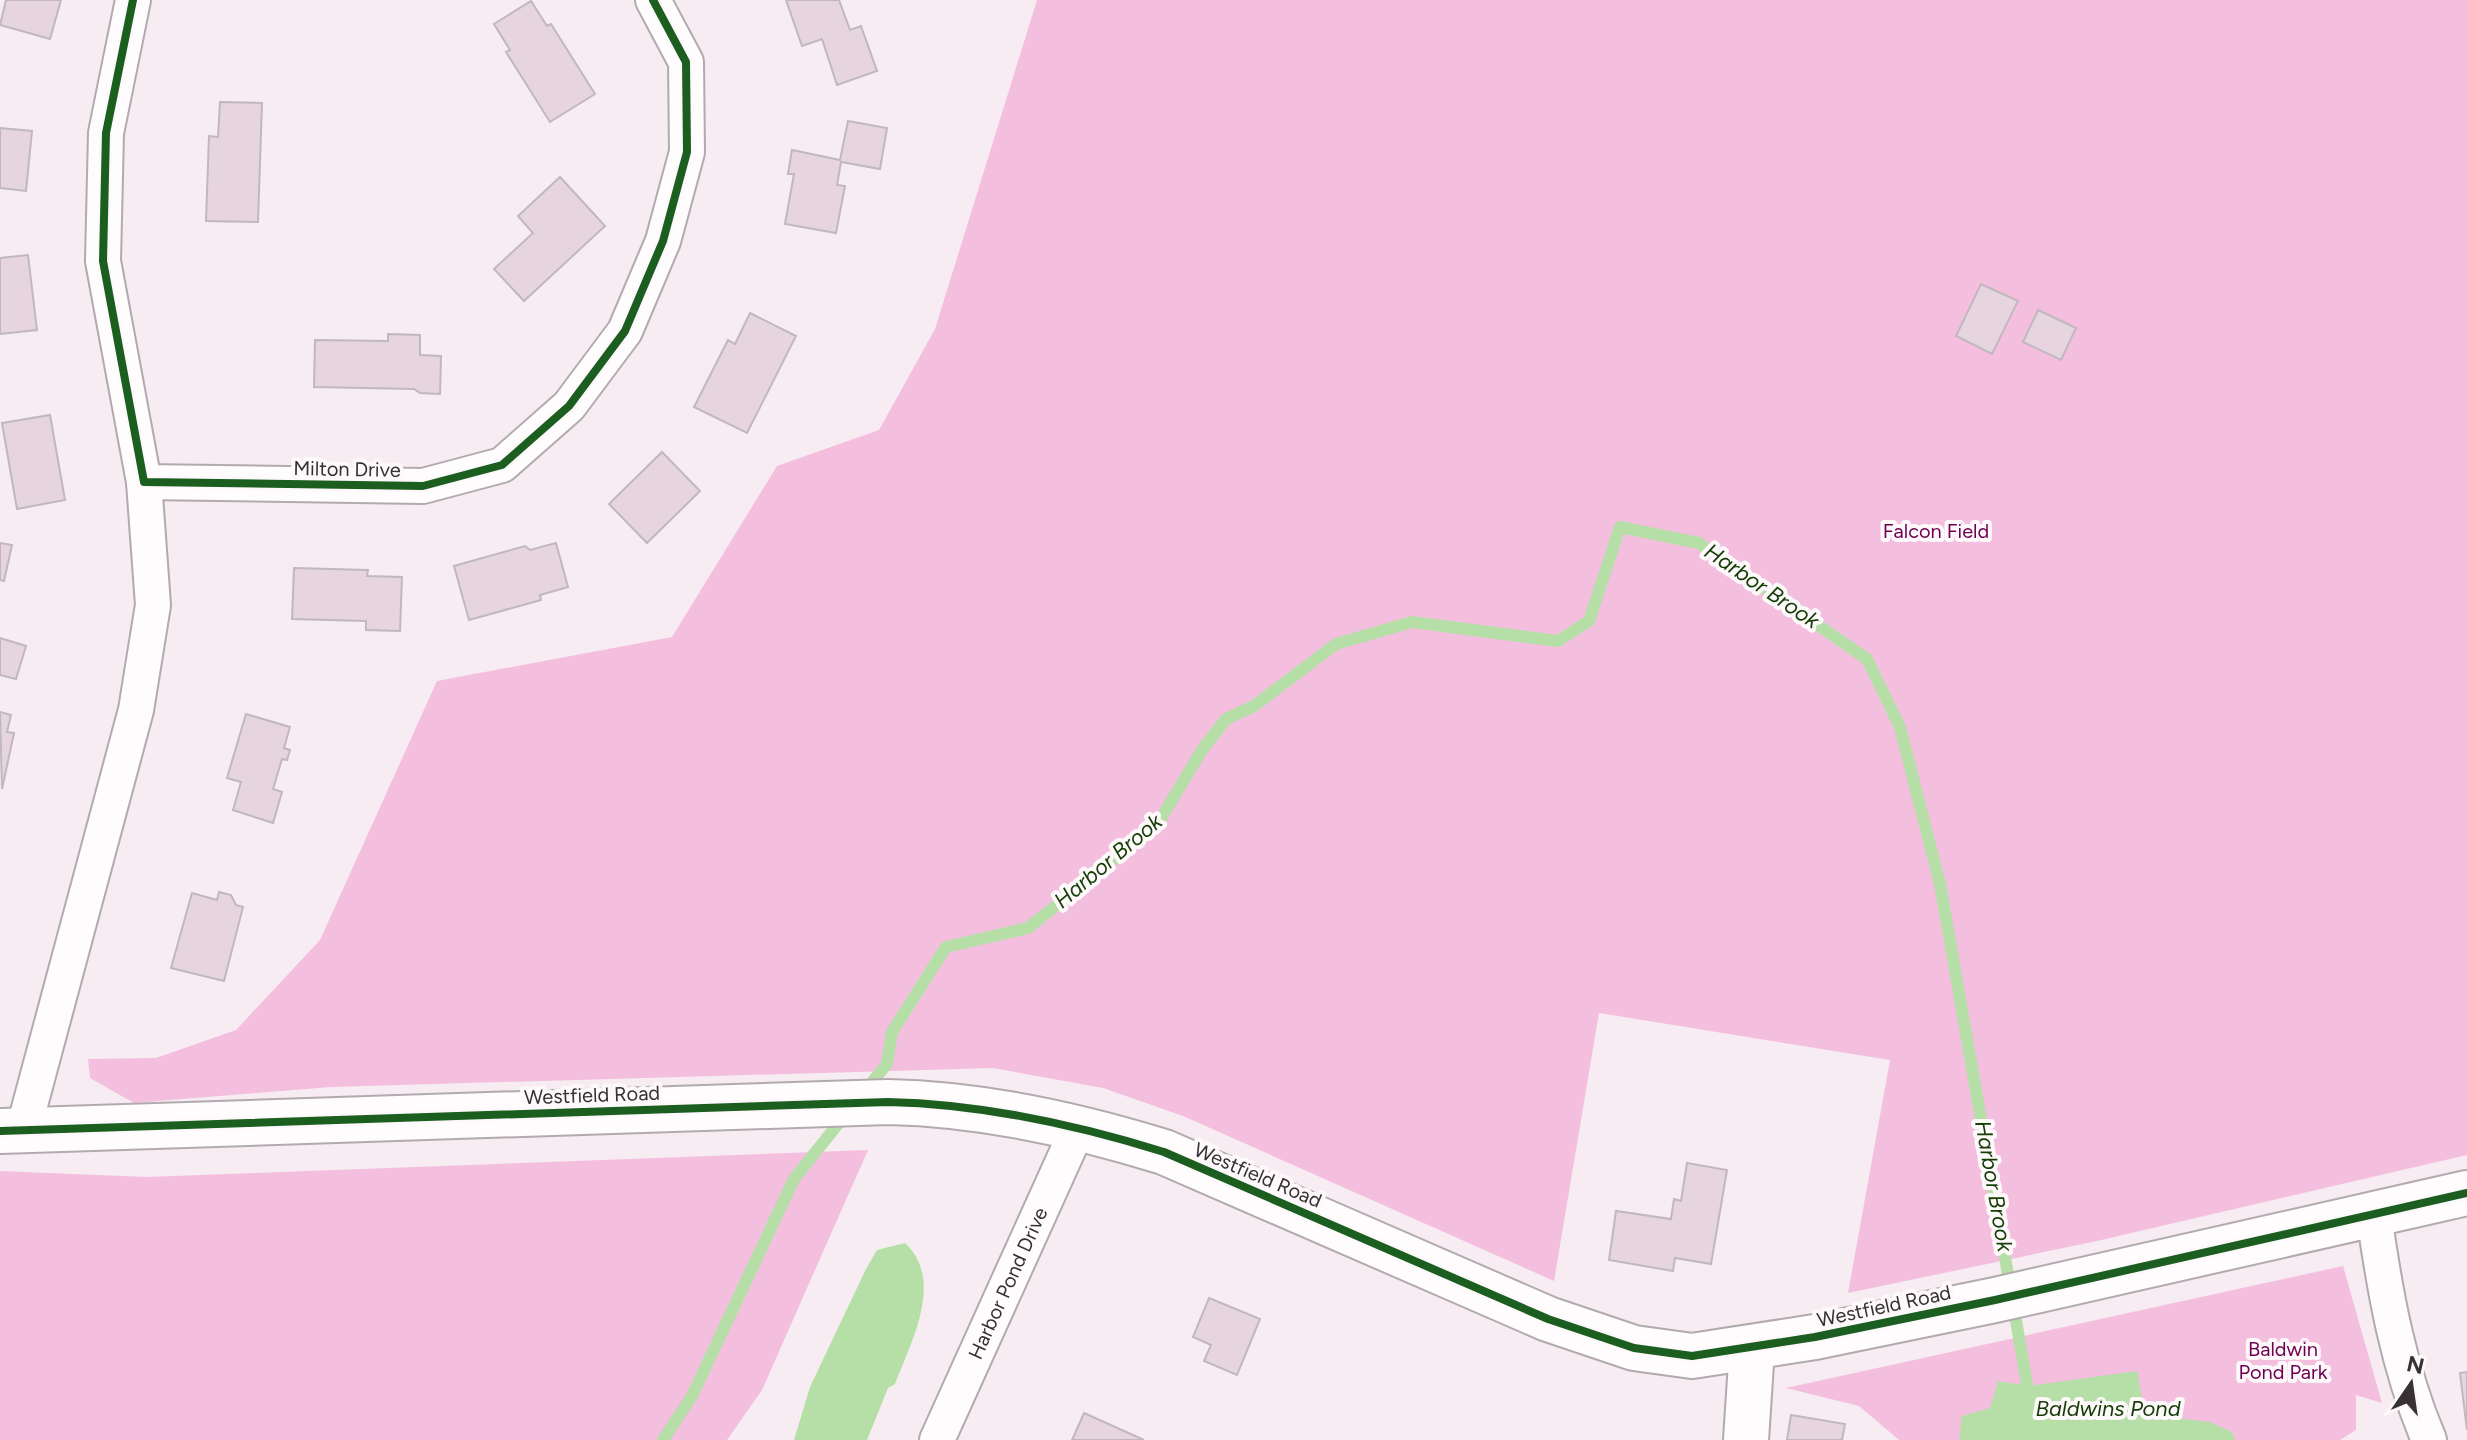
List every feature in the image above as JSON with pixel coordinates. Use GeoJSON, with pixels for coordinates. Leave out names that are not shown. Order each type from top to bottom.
{"type":"FeatureCollection","features":[{"type":"Feature","properties":{"kind":"street"},"geometry":{"type":"LineString","coordinates":[[11,1131],[136,710],[153,605],[144,482],[103,261],[106,133],[133,0]]}},
{"type":"Feature","properties":{"kind":"street","name":"Milton Drive"},"geometry":{"type":"LineString","coordinates":[[144,482],[423,486],[502,465],[569,406],[625,331],[663,241],[687,152],[686,62],[653,0]]}},
{"type":"Feature","properties":{"kind":"street","name":"Westfield Road"},"geometry":{"type":"LineString","coordinates":[[11,1131],[802,1104],[910,1102],[1004,1112],[1078,1128],[1191,1163],[1475,1289],[1599,1338],[1663,1354],[1692,1356],[1752,1348],[2010,1296],[2467,1193]]}},
{"type":"Feature","properties":{"kind":"street","name":"Harbor Pond Drive"},"geometry":{"type":"LineString","coordinates":[[937,1440],[1078,1128]]}},
{"type":"Feature","properties":{"kind":"street"},"geometry":{"type":"LineString","coordinates":[[2374,1215],[2398,1352],[2429,1440]]}},
{"type":"Feature","properties":{"kind":"street"},"geometry":{"type":"LineString","coordinates":[[1746,1440],[1752,1348]]}},
{"type":"Feature","properties":{"kind":"green space","name":"Falcon Field"},"geometry":{"type":"Polygon","coordinates":[[[1037,0],[2467,0],[2467,1155],[2097,1241],[1848,1293],[1890,1060],[1599,1013],[1554,1281],[1183,1116],[1103,1088],[993,1068],[331,1087],[134,1103],[90,1078],[88,1059],[156,1058],[236,1030],[320,940],[437,681],[672,637],[777,466],[879,430],[935,329],[1037,0]]]}},
{"type":"Feature","properties":{"kind":"green space"},"geometry":{"type":"Polygon","coordinates":[[[868,1150],[762,1390],[727,1440],[0,1440],[0,1171],[147,1177],[868,1150]]]}},
{"type":"Feature","properties":{"kind":"green space","name":"Baldwin Pond Park"},"geometry":{"type":"Polygon","coordinates":[[[2343,1266],[2382,1403],[2356,1395],[2356,1430],[2340,1440],[1899,1440],[1859,1406],[1786,1388],[2343,1266]]]}},
{"type":"Feature","properties":{"kind":"water"},"geometry":{"type":"Polygon","coordinates":[[[905,1243],[917,1258],[923,1275],[921,1312],[895,1384],[888,1388],[867,1440],[794,1440],[810,1387],[866,1269],[877,1250],[905,1243]]]}},
{"type":"Feature","properties":{"kind":"water","name":"Baldwins Pond"},"geometry":{"type":"Polygon","coordinates":[[[2137,1371],[2145,1414],[2210,1422],[2232,1432],[2235,1440],[1959,1440],[1962,1416],[1990,1408],[1998,1381],[2029,1386],[2137,1371]]]}},
{"type":"Feature","properties":{"kind":"building"},"geometry":{"type":"Polygon","coordinates":[[[6,0],[61,0],[50,39],[0,25],[6,0]]]}},
{"type":"Feature","properties":{"kind":"building"},"geometry":{"type":"Polygon","coordinates":[[[786,0],[839,0],[850,30],[861,26],[877,71],[837,85],[822,39],[802,46],[786,0]]]}},
{"type":"Feature","properties":{"kind":"building"},"geometry":{"type":"Polygon","coordinates":[[[531,1],[547,26],[551,24],[595,94],[550,122],[506,52],[510,50],[494,24],[531,1]]]}},
{"type":"Feature","properties":{"kind":"building"},"geometry":{"type":"Polygon","coordinates":[[[220,102],[262,103],[258,222],[206,221],[209,136],[218,137],[220,102]]]}},
{"type":"Feature","properties":{"kind":"building"},"geometry":{"type":"Polygon","coordinates":[[[848,121],[887,128],[880,169],[841,162],[837,185],[845,186],[836,233],[785,224],[794,174],[788,174],[792,150],[840,160],[848,121]]]}},
{"type":"Feature","properties":{"kind":"building"},"geometry":{"type":"Polygon","coordinates":[[[0,128],[32,131],[26,191],[0,188],[0,128]]]}},
{"type":"Feature","properties":{"kind":"building"},"geometry":{"type":"Polygon","coordinates":[[[560,177],[605,226],[524,301],[494,269],[533,233],[518,216],[560,177]]]}},
{"type":"Feature","properties":{"kind":"building"},"geometry":{"type":"Polygon","coordinates":[[[28,255],[37,330],[0,334],[0,258],[28,255]]]}},
{"type":"Feature","properties":{"kind":"building"},"geometry":{"type":"Polygon","coordinates":[[[1981,284],[2018,301],[1992,354],[1956,336],[1981,284]]]}},
{"type":"Feature","properties":{"kind":"building"},"geometry":{"type":"Polygon","coordinates":[[[2038,310],[2076,328],[2061,360],[2023,342],[2038,310]]]}},
{"type":"Feature","properties":{"kind":"building"},"geometry":{"type":"Polygon","coordinates":[[[750,313],[796,336],[747,433],[694,407],[728,340],[735,344],[750,313]]]}},
{"type":"Feature","properties":{"kind":"building"},"geometry":{"type":"Polygon","coordinates":[[[388,334],[420,335],[420,355],[441,356],[440,394],[420,393],[414,389],[314,387],[315,340],[388,341],[388,334]]]}},
{"type":"Feature","properties":{"kind":"building"},"geometry":{"type":"Polygon","coordinates":[[[50,415],[65,500],[17,509],[2,423],[50,415]]]}},
{"type":"Feature","properties":{"kind":"building"},"geometry":{"type":"Polygon","coordinates":[[[662,452],[700,491],[647,543],[609,504],[662,452]]]}},
{"type":"Feature","properties":{"kind":"building"},"geometry":{"type":"Polygon","coordinates":[[[0,543],[12,545],[4,581],[0,580],[0,543]]]}},
{"type":"Feature","properties":{"kind":"building"},"geometry":{"type":"Polygon","coordinates":[[[556,543],[568,587],[540,595],[541,600],[469,620],[454,566],[525,546],[530,550],[556,543]]]}},
{"type":"Feature","properties":{"kind":"building"},"geometry":{"type":"Polygon","coordinates":[[[294,568],[368,570],[367,576],[402,577],[400,631],[366,630],[366,621],[292,619],[294,568]]]}},
{"type":"Feature","properties":{"kind":"building"},"geometry":{"type":"Polygon","coordinates":[[[0,638],[26,646],[16,679],[0,675],[0,638]]]}},
{"type":"Feature","properties":{"kind":"building"},"geometry":{"type":"Polygon","coordinates":[[[0,712],[11,715],[7,732],[14,733],[2,789],[0,712]]]}},
{"type":"Feature","properties":{"kind":"building"},"geometry":{"type":"Polygon","coordinates":[[[246,714],[290,727],[284,748],[290,750],[287,760],[282,759],[273,789],[282,792],[273,823],[233,810],[241,782],[227,778],[246,714]]]}},
{"type":"Feature","properties":{"kind":"building"},"geometry":{"type":"Polygon","coordinates":[[[219,892],[231,895],[236,905],[243,907],[224,981],[171,968],[192,893],[217,900],[219,892]]]}},
{"type":"Feature","properties":{"kind":"building"},"geometry":{"type":"Polygon","coordinates":[[[1687,1163],[1727,1170],[1711,1264],[1675,1258],[1673,1271],[1609,1260],[1616,1211],[1671,1219],[1674,1199],[1681,1201],[1687,1163]]]}},
{"type":"Feature","properties":{"kind":"building"},"geometry":{"type":"Polygon","coordinates":[[[1209,1298],[1260,1319],[1237,1375],[1204,1361],[1211,1345],[1193,1337],[1209,1298]]]}},
{"type":"Feature","properties":{"kind":"building"},"geometry":{"type":"Polygon","coordinates":[[[2467,1372],[2467,1430],[2460,1373],[2467,1372]]]}},
{"type":"Feature","properties":{"kind":"building"},"geometry":{"type":"Polygon","coordinates":[[[1084,1413],[1144,1440],[1072,1440],[1084,1413]]]}},
{"type":"Feature","properties":{"kind":"building"},"geometry":{"type":"Polygon","coordinates":[[[1791,1415],[1845,1424],[1842,1440],[1787,1440],[1791,1415]]]}},
{"type":"Feature","properties":{"kind":"waterway","name":"Harbor Brook"},"geometry":{"type":"LineString","coordinates":[[863,1093],[887,1064],[892,1032],[946,947],[1028,928],[1157,825],[1202,750],[1226,719],[1254,706],[1336,644],[1412,622],[1558,641],[1589,621],[1620,527],[1699,543],[1867,659],[1900,727],[1940,884],[2030,1401]]}},
{"type":"Feature","properties":{"kind":"waterway","name":"Harbor Brook"},"geometry":{"type":"LineString","coordinates":[[663,1440],[692,1396],[794,1179],[846,1114]]}},
{"type":"Feature","properties":{"kind":"cycle path"},"geometry":{"type":"LineString","coordinates":[[133,0],[106,133],[103,261],[144,482],[423,486],[502,465],[569,406],[625,331],[663,241],[687,152],[686,62],[653,0]]}},
{"type":"Feature","properties":{"kind":"cycle path"},"geometry":{"type":"LineString","coordinates":[[0,1131],[888,1102],[993,1111],[1062,1124],[1164,1152],[1548,1319],[1634,1348],[1692,1356],[1815,1337],[1995,1300],[2467,1193]]}}]}
